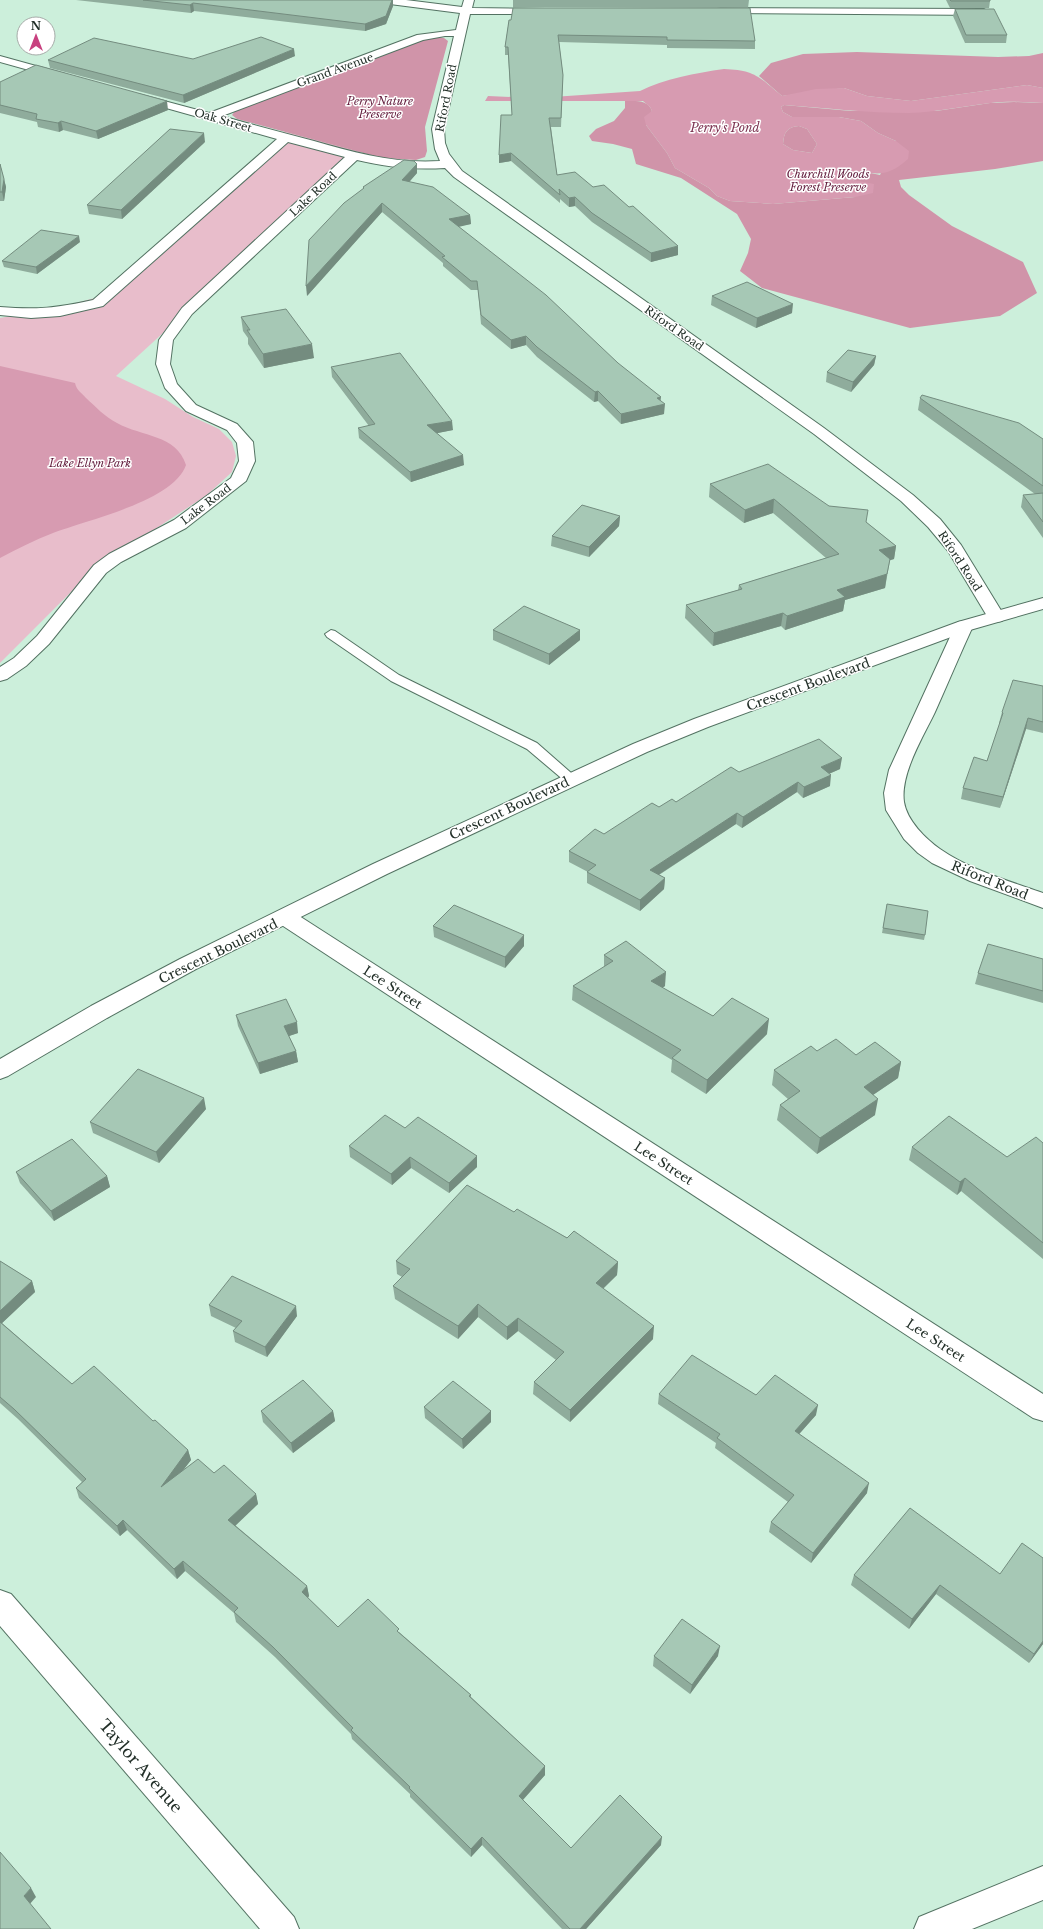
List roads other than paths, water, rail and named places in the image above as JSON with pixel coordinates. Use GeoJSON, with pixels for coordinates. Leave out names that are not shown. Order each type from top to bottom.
{"type":"FeatureCollection","features":[{"type":"Feature","properties":{"kind":"street"},"geometry":{"type":"LineString","coordinates":[[382,0],[553,11]]}},
{"type":"Feature","properties":{"kind":"street"},"geometry":{"type":"LineString","coordinates":[[778,0],[779,11]]}},
{"type":"Feature","properties":{"kind":"street","name":"Riford Road"},"geometry":{"type":"LineString","coordinates":[[468,6],[460,33],[438,129],[438,143],[448,164],[458,174],[819,431],[906,498],[934,523],[955,550],[996,616]]}},
{"type":"Feature","properties":{"kind":"street"},"geometry":{"type":"LineString","coordinates":[[709,11],[994,12]]}},
{"type":"Feature","properties":{"kind":"street","name":"Grand Avenue"},"geometry":{"type":"LineString","coordinates":[[212,116],[421,38],[445,33],[460,33]]}},
{"type":"Feature","properties":{"kind":"street"},"geometry":{"type":"LineString","coordinates":[[0,59],[74,80]]}},
{"type":"Feature","properties":{"kind":"street","name":"Oak Street"},"geometry":{"type":"LineString","coordinates":[[127,94],[354,156],[391,164],[422,166],[448,164]]}},
{"type":"Feature","properties":{"kind":"street"},"geometry":{"type":"LineString","coordinates":[[0,311],[31,314],[60,312],[98,303],[285,138]]}},
{"type":"Feature","properties":{"kind":"street","name":"Lake Road"},"geometry":{"type":"LineString","coordinates":[[0,675],[20,662],[43,640],[100,570],[115,558],[180,524],[238,481],[247,461],[245,442],[232,427],[191,408],[170,385],[163,364],[166,340],[188,311],[354,156]]}},
{"type":"Feature","properties":{"kind":"street","name":"Crescent Boulevard"},"geometry":{"type":"LineString","coordinates":[[0,1070],[99,1012],[174,972],[388,866],[640,748],[701,722],[964,626],[1043,603]]}},
{"type":"Feature","properties":{"kind":"street","name":"Riford Road"},"geometry":{"type":"LineString","coordinates":[[964,626],[903,762],[893,790],[894,802],[898,817],[908,831],[937,858],[988,881],[1043,901]]}},
{"type":"Feature","properties":{"kind":"street","name":"Lee Street"},"geometry":{"type":"LineString","coordinates":[[286,917],[1043,1409]]}},
{"type":"Feature","properties":{"kind":"street","name":"Taylor Avenue"},"geometry":{"type":"LineString","coordinates":[[0,1604],[282,1929]]}},
{"type":"Feature","properties":{"kind":"street"},"geometry":{"type":"LineString","coordinates":[[931,1929],[1043,1883]]}},
{"type":"Feature","properties":{"kind":"lane"},"geometry":{"type":"LineString","coordinates":[[331,634],[395,678],[532,746],[571,779]]}},
{"type":"Feature","properties":{"kind":"water","name":"Perry's Pond"},"geometry":{"type":"Polygon","coordinates":[[[724,69],[750,73],[762,79],[782,96],[816,89],[844,88],[867,96],[911,101],[1027,85],[1043,88],[1043,103],[997,102],[909,113],[784,105],[781,107],[783,112],[792,117],[839,117],[861,121],[878,133],[896,141],[909,151],[908,159],[891,171],[883,173],[842,172],[839,175],[842,178],[874,184],[873,193],[855,197],[773,204],[730,201],[717,196],[709,188],[675,168],[667,153],[646,125],[644,117],[652,111],[643,101],[485,101],[488,96],[538,98],[640,91],[670,80],[724,69]],[[799,126],[789,129],[785,133],[783,144],[793,150],[812,153],[817,144],[807,129],[799,126]]]}},
{"type":"Feature","properties":{"kind":"water"},"geometry":{"type":"Polygon","coordinates":[[[0,366],[75,383],[79,391],[108,418],[127,428],[157,438],[175,447],[186,465],[178,478],[165,489],[148,499],[128,508],[53,533],[0,558],[0,366]]]}},
{"type":"Feature","properties":{"kind":"park label","name":"Perry Nature Preserve"},"geometry":{"type":"Point","coordinates":[380,107]}},
{"type":"Feature","properties":{"kind":"park label","name":"Churchill Woods Forest Preserve"},"geometry":{"type":"Point","coordinates":[828,180]}},
{"type":"Feature","properties":{"kind":"park label","name":"Lake Ellyn Park"},"geometry":{"type":"Point","coordinates":[90,463]}}]}
